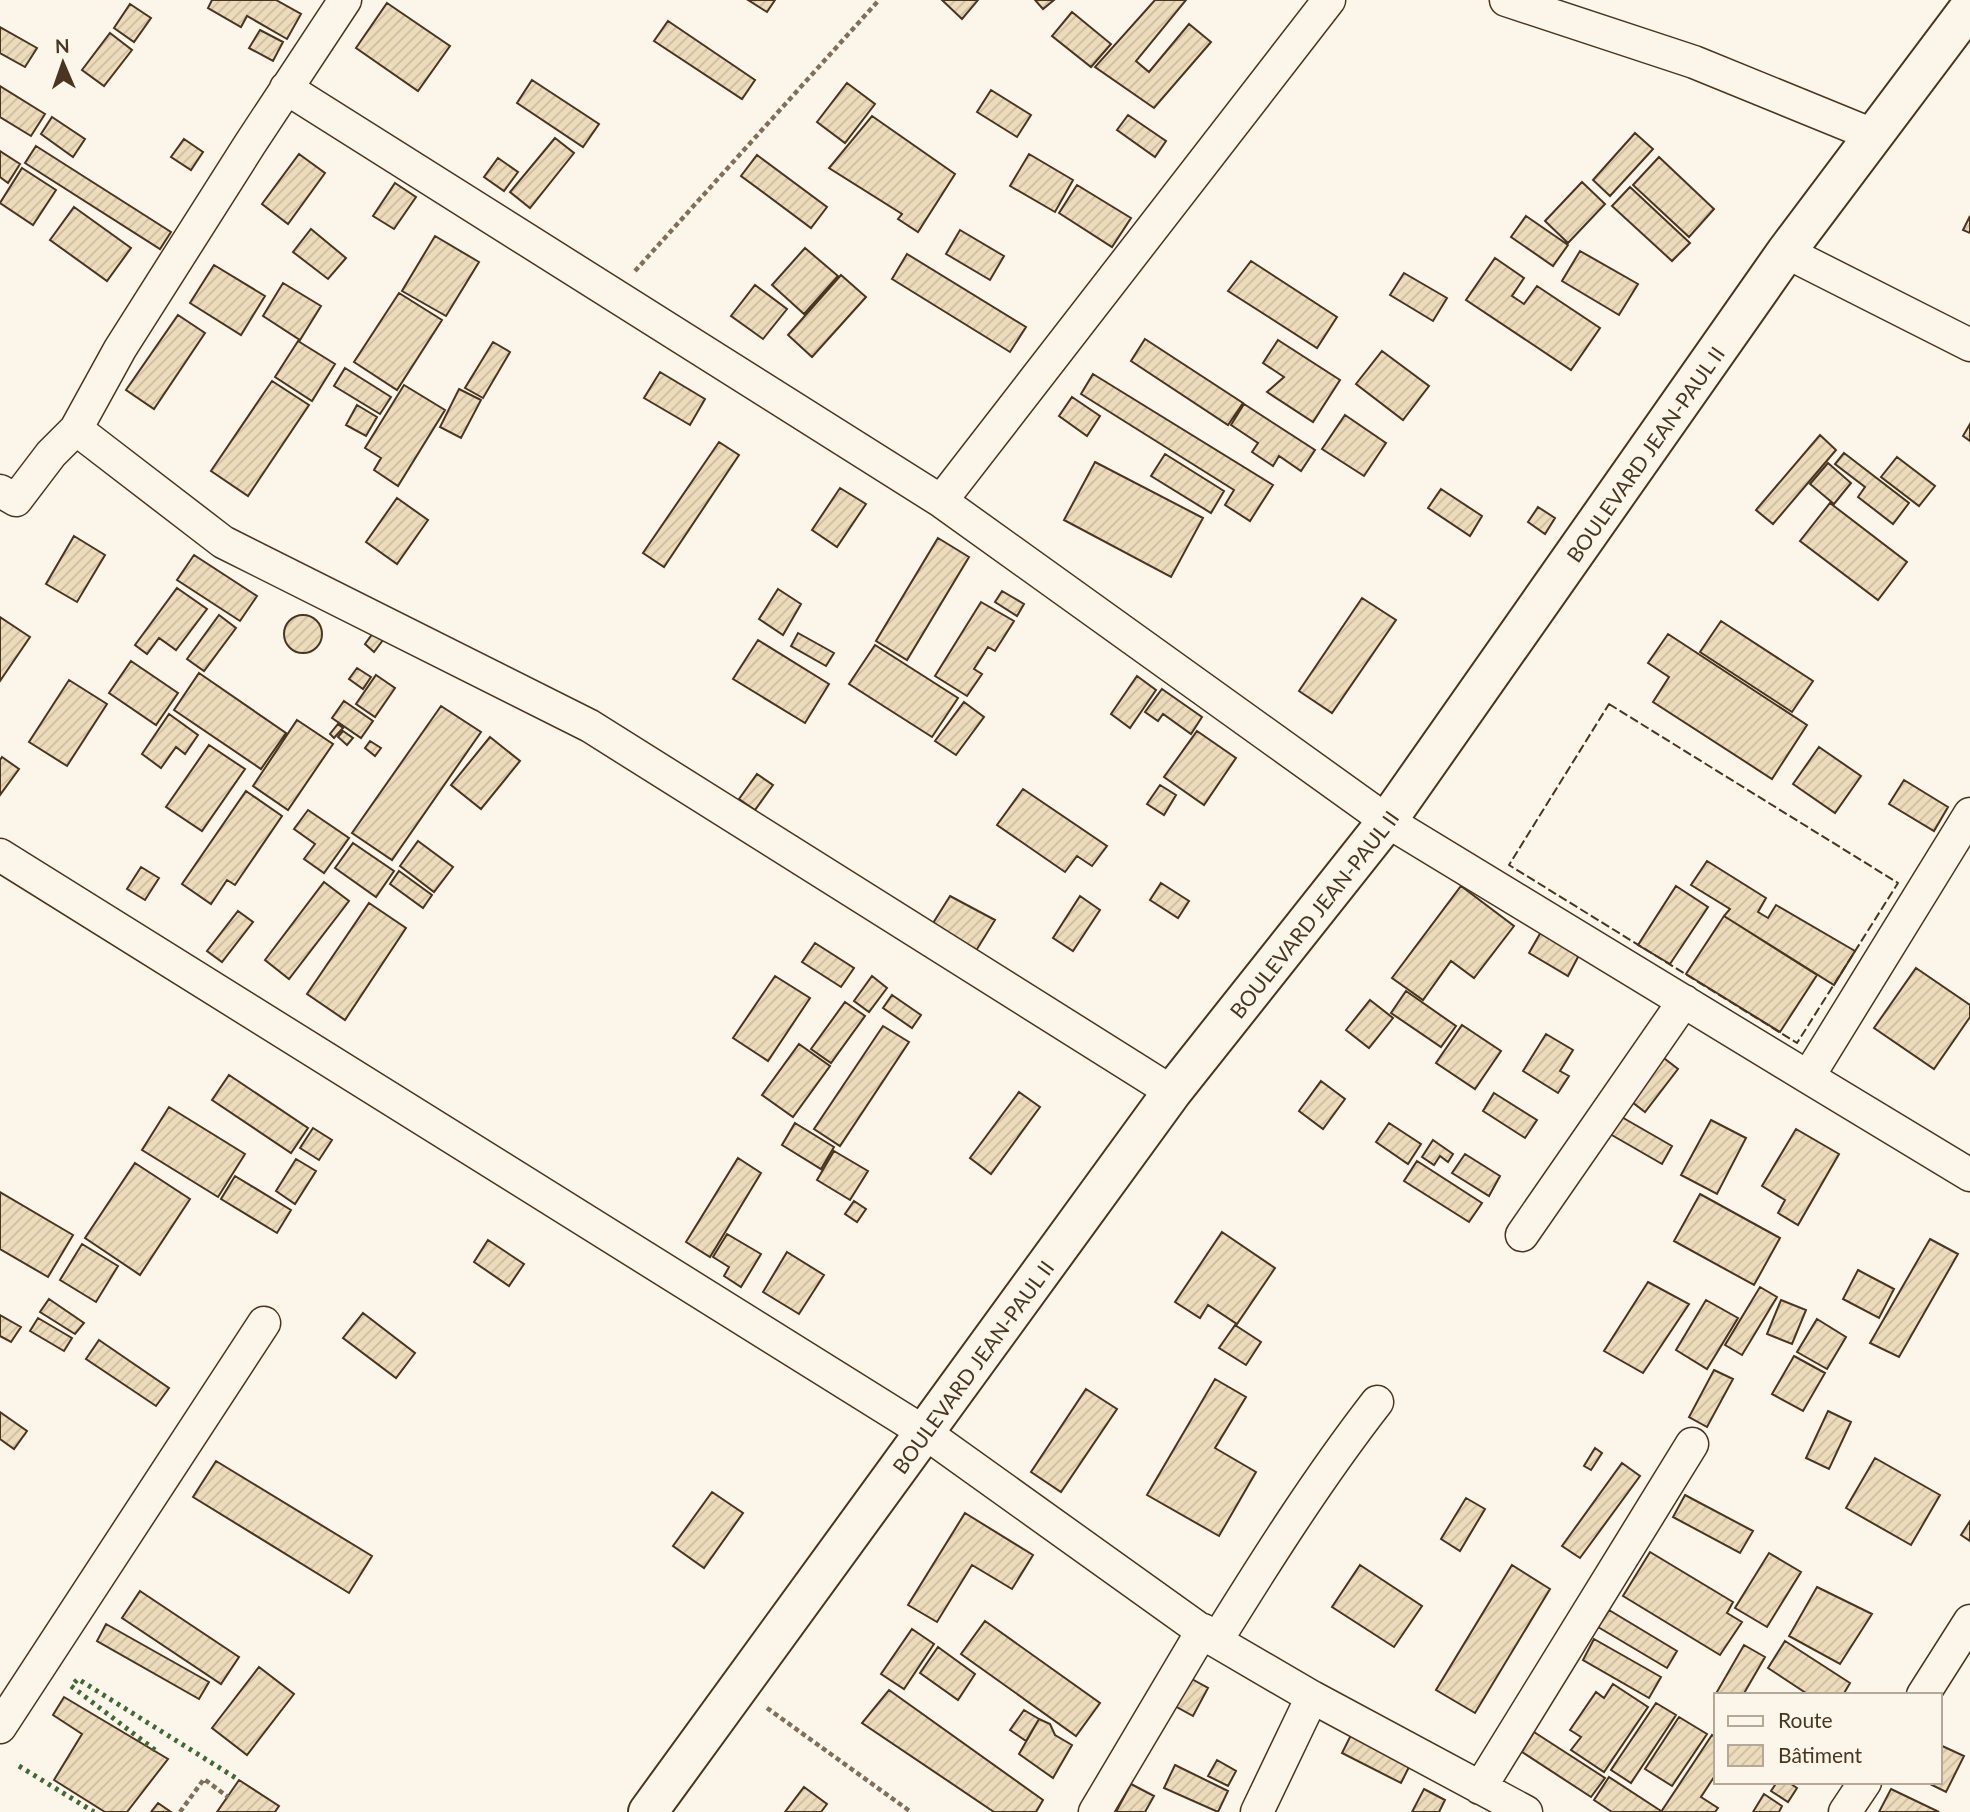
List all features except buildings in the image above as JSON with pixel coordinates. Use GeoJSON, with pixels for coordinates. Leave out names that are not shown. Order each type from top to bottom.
{"type":"FeatureCollection","features":[{"type":"Feature","properties":{"kind":"main road","name":"BOULEVARD JEAN-PAUL II"},"geometry":{"type":"LineString","coordinates":[[648,1812],[1172,1092],[1387,821],[1786,252],[1970,7]]}},
{"type":"Feature","properties":{"kind":"street"},"geometry":{"type":"LineString","coordinates":[[0,491],[16,500],[51,454],[76,429],[120,349],[345,0]]}},
{"type":"Feature","properties":{"kind":"street"},"geometry":{"type":"LineString","coordinates":[[941,501],[1329,0]]}},
{"type":"Feature","properties":{"kind":"street"},"geometry":{"type":"LineString","coordinates":[[1506,0],[1694,62],[1873,135]]}},
{"type":"Feature","properties":{"kind":"street"},"geometry":{"type":"LineString","coordinates":[[286,88],[941,501],[1387,821],[1970,1175]]}},
{"type":"Feature","properties":{"kind":"street"},"geometry":{"type":"LineString","coordinates":[[1786,252],[1970,345]]}},
{"type":"Feature","properties":{"kind":"street"},"geometry":{"type":"LineString","coordinates":[[76,429],[223,542],[590,726],[1172,1092]]}},
{"type":"Feature","properties":{"kind":"street"},"geometry":{"type":"LineString","coordinates":[[1808,1077],[1970,814]]}},
{"type":"Feature","properties":{"kind":"street"},"geometry":{"type":"LineString","coordinates":[[0,855],[924,1432],[1210,1636],[1312,1697],[1526,1812]]}},
{"type":"Feature","properties":{"kind":"street"},"geometry":{"type":"LineString","coordinates":[[1522,1235],[1684,1001]]}},
{"type":"Feature","properties":{"kind":"street"},"geometry":{"type":"LineString","coordinates":[[0,1727],[264,1323]]}},
{"type":"Feature","properties":{"kind":"street"},"geometry":{"type":"LineString","coordinates":[[1096,1812],[1210,1636],[1348,1438],[1377,1402]]}},
{"type":"Feature","properties":{"kind":"street"},"geometry":{"type":"LineString","coordinates":[[1480,1788],[1692,1444]]}},
{"type":"Feature","properties":{"kind":"street"},"geometry":{"type":"LineString","coordinates":[[1924,1693],[1970,1621]]}},
{"type":"Feature","properties":{"kind":"street"},"geometry":{"type":"LineString","coordinates":[[1257,1812],[1312,1697]]}},
{"type":"Feature","properties":{"kind":"street"},"geometry":{"type":"LineString","coordinates":[[1845,1812],[1864,1784]]}},
{"type":"Feature","properties":{"kind":"path"},"geometry":{"type":"LineString","coordinates":[[614,295],[879,0]]}},
{"type":"Feature","properties":{"kind":"path"},"geometry":{"type":"LineString","coordinates":[[738,1688],[911,1812]]}},
{"type":"Feature","properties":{"kind":"path"},"geometry":{"type":"LineString","coordinates":[[180,1812],[204,1779],[228,1797]]}},
{"type":"Feature","properties":{"kind":"hedge"},"geometry":{"type":"LineString","coordinates":[[155,1750],[71,1686],[78,1679],[239,1780]]}},
{"type":"Feature","properties":{"kind":"hedge"},"geometry":{"type":"LineString","coordinates":[[19,1766],[94,1812]]}},
{"type":"Feature","properties":{"kind":"fence"},"geometry":{"type":"LineString","coordinates":[[1609,704],[1898,883],[1797,1043],[1509,865],[1609,704]]}}]}
